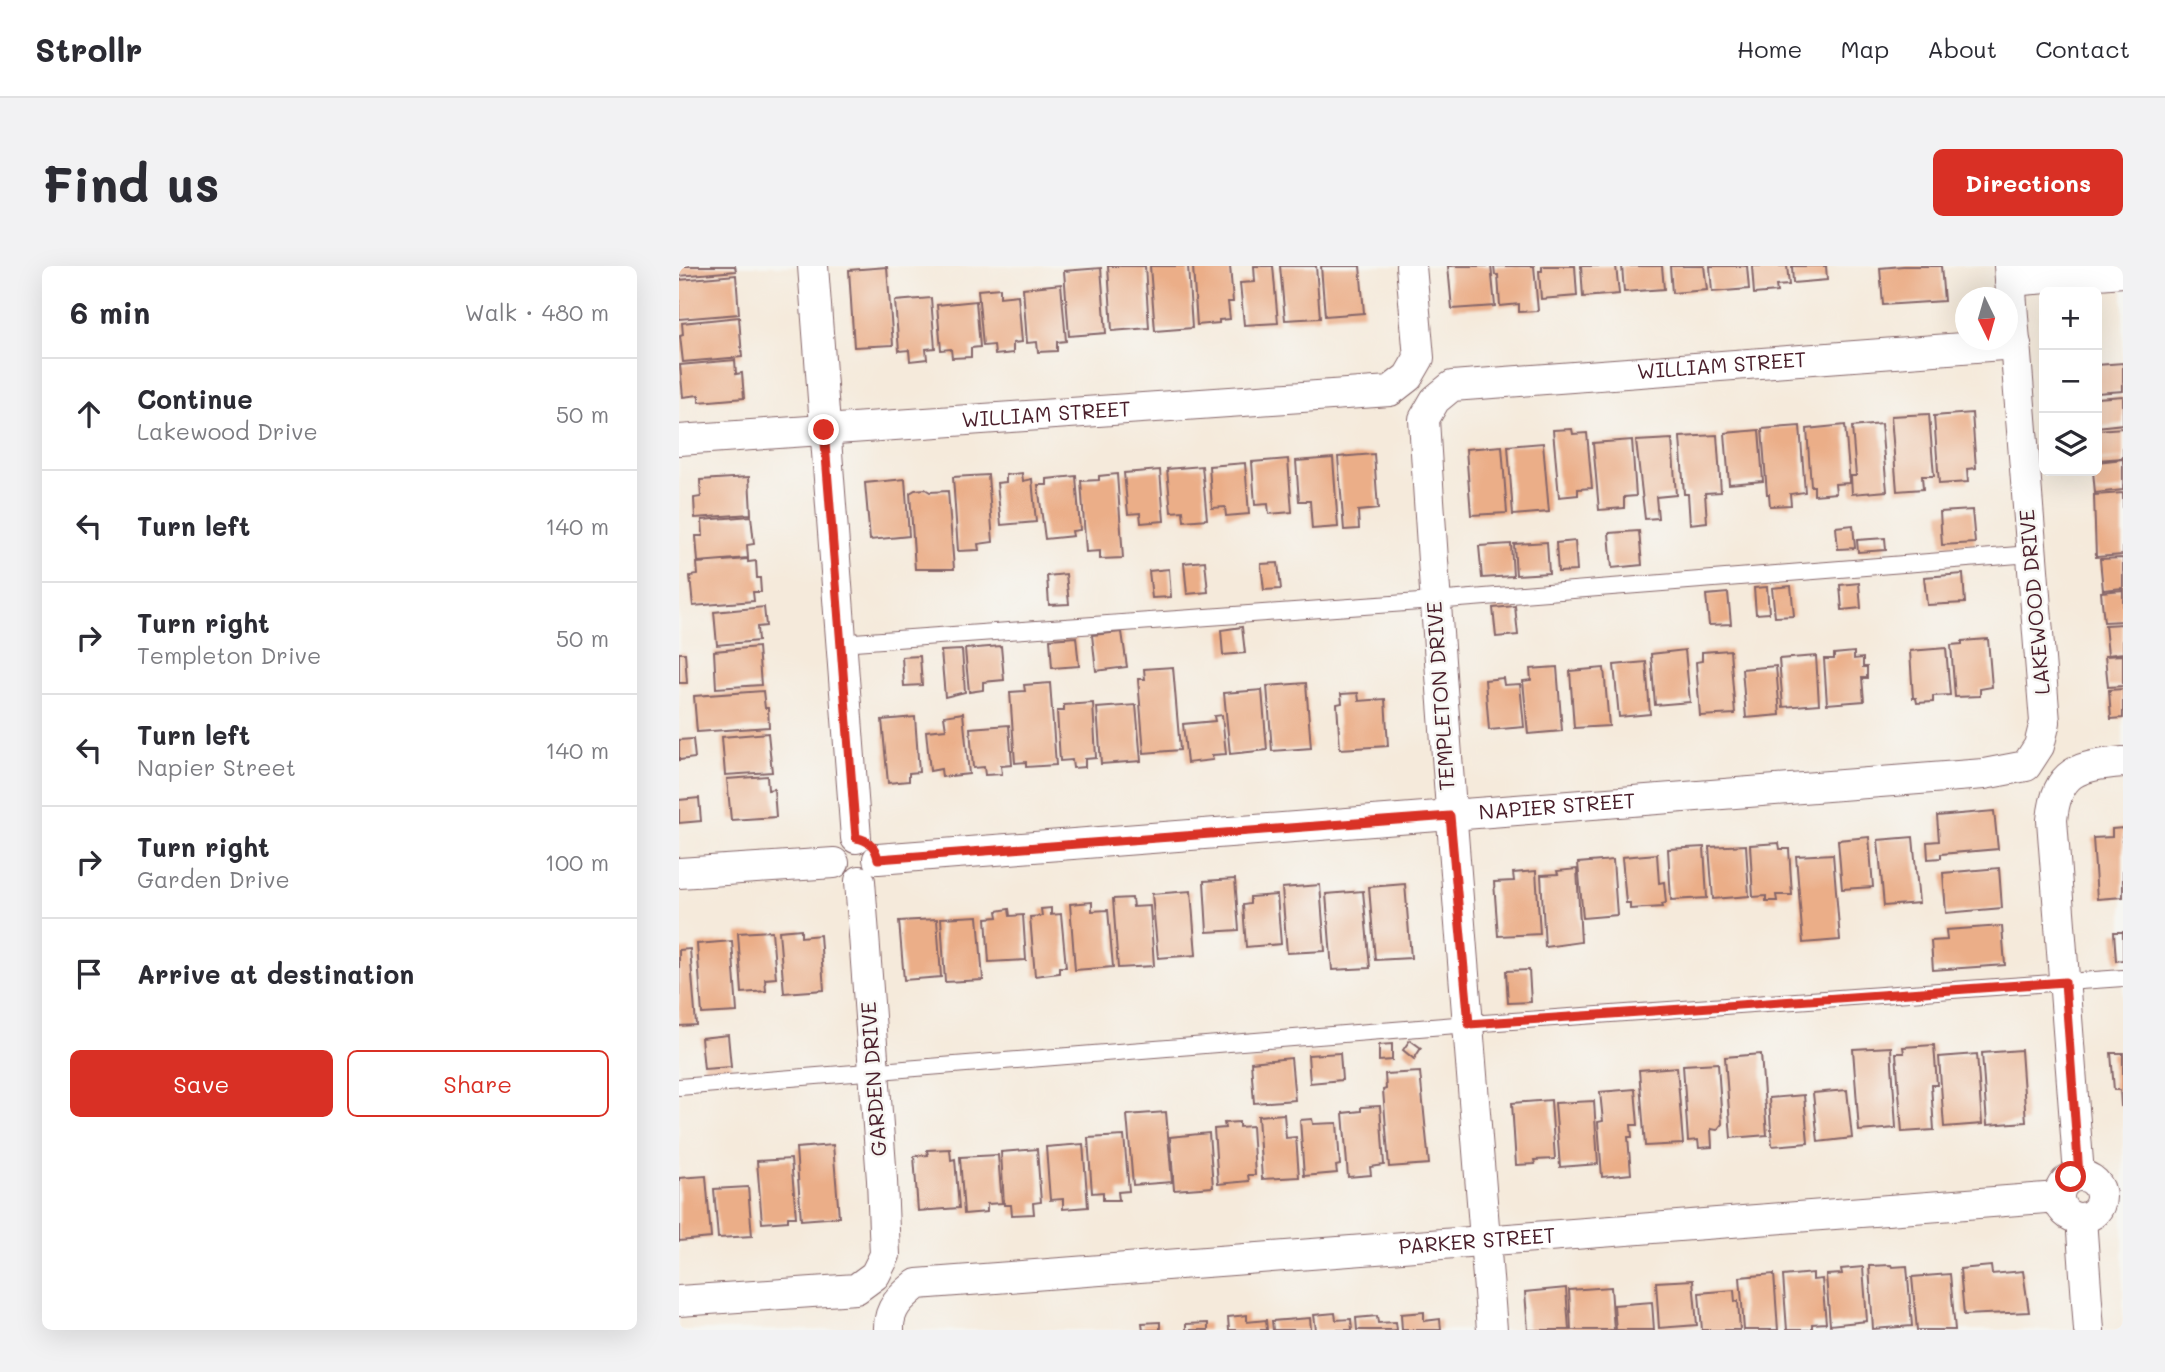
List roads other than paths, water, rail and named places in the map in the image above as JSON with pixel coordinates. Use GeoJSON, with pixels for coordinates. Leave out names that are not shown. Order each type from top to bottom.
{"type":"FeatureCollection","features":[{"type":"Feature","properties":{"kind":"street"},"geometry":{"type":"LineString","coordinates":[[813,266],[856,838]]}},
{"type":"Feature","properties":{"kind":"street","name":"WILLIAM STREET"},"geometry":{"type":"LineString","coordinates":[[679,440],[1390,391],[1408,377],[1419,358],[1411,266]]}},
{"type":"Feature","properties":{"kind":"street"},"geometry":{"type":"LineString","coordinates":[[2009,274],[2123,272]]}},
{"type":"Feature","properties":{"kind":"street","name":"WILLIAM STREET"},"geometry":{"type":"LineString","coordinates":[[1435,400],[1452,386],[1955,349]]}},
{"type":"Feature","properties":{"kind":"street","name":"LAKEWOOD DRIVE"},"geometry":{"type":"LineString","coordinates":[[2016,350],[2045,722],[2039,746],[2025,766]]}},
{"type":"Feature","properties":{"kind":"street","name":"TEMPLETON DRIVE"},"geometry":{"type":"LineString","coordinates":[[1435,400],[1423,419],[1434,601],[1492,1330]]}},
{"type":"Feature","properties":{"kind":"street"},"geometry":{"type":"LineString","coordinates":[[2079,1175],[2052,820],[2056,794],[2073,774],[2092,765],[2123,762]]}},
{"type":"Feature","properties":{"kind":"street","name":"NAPIER STREET"},"geometry":{"type":"LineString","coordinates":[[869,870],[1450,816],[1984,774],[2025,766]]}},
{"type":"Feature","properties":{"kind":"street"},"geometry":{"type":"LineString","coordinates":[[856,838],[871,844],[869,870],[843,878],[834,863],[835,853],[839,845],[856,838]]}},
{"type":"Feature","properties":{"kind":"street"},"geometry":{"type":"LineString","coordinates":[[679,873],[834,863]]}},
{"type":"Feature","properties":{"kind":"street","name":"GARDEN DRIVE"},"geometry":{"type":"LineString","coordinates":[[679,1301],[856,1289],[874,1275],[885,1255],[873,1073],[869,870]]}},
{"type":"Feature","properties":{"kind":"street"},"geometry":{"type":"LineString","coordinates":[[2079,1175],[2094,1181],[2112,1194],[2097,1211],[2081,1218],[2066,1212],[2059,1197],[2064,1183],[2079,1175]]}},
{"type":"Feature","properties":{"kind":"street","name":"PARKER STREET"},"geometry":{"type":"LineString","coordinates":[[889,1330],[888,1317],[900,1298],[918,1284],[2059,1197]]}},
{"type":"Feature","properties":{"kind":"street"},"geometry":{"type":"LineString","coordinates":[[2081,1218],[2089,1330]]}},
{"type":"Feature","properties":{"kind":"lane"},"geometry":{"type":"LineString","coordinates":[[840,643],[1434,601],[2031,554]]}},
{"type":"Feature","properties":{"kind":"lane"},"geometry":{"type":"LineString","coordinates":[[679,1087],[1469,1024],[2123,978]]}}]}
